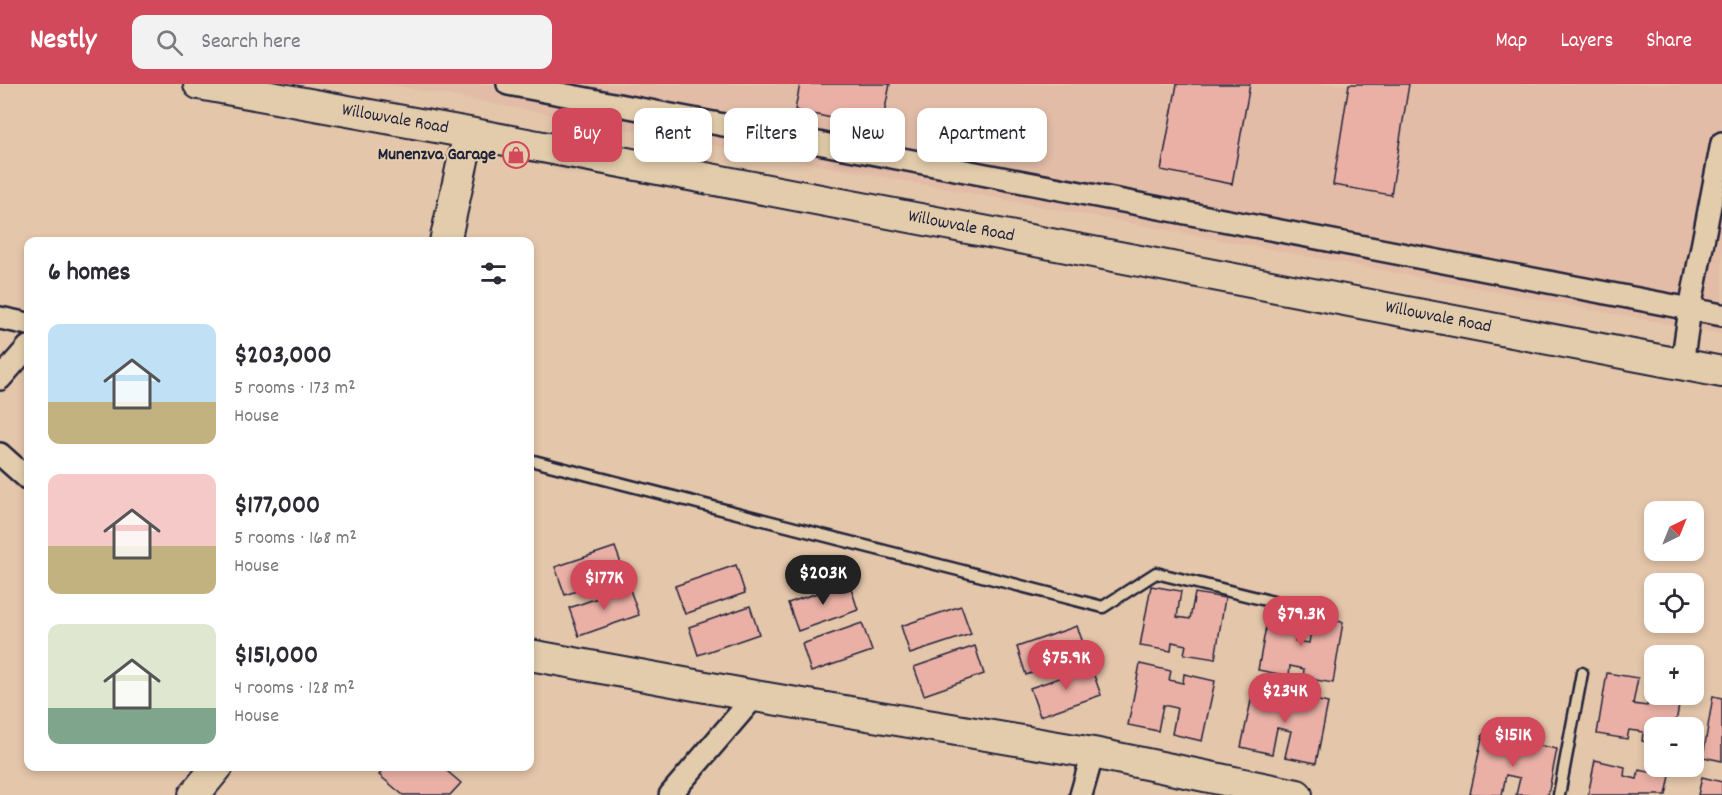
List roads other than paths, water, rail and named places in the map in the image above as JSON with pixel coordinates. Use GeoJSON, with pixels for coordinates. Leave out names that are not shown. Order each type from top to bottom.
{"type":"FeatureCollection","features":[{"type":"Feature","properties":{"kind":"main road","name":"Willowvale Road"},"geometry":{"type":"LineString","coordinates":[[199,84],[470,133],[1722,372]]}},
{"type":"Feature","properties":{"kind":"main road"},"geometry":{"type":"LineString","coordinates":[[446,237],[470,133]]}},
{"type":"Feature","properties":{"kind":"main road"},"geometry":{"type":"LineString","coordinates":[[534,656],[754,696],[1093,753],[1297,795]]}},
{"type":"Feature","properties":{"kind":"main road"},"geometry":{"type":"LineString","coordinates":[[194,795],[214,771]]}},
{"type":"Feature","properties":{"kind":"street"},"geometry":{"type":"LineString","coordinates":[[508,84],[1722,315]]}},
{"type":"Feature","properties":{"kind":"street"},"geometry":{"type":"LineString","coordinates":[[1682,364],[1690,309],[1722,143]]}},
{"type":"Feature","properties":{"kind":"street"},"geometry":{"type":"LineString","coordinates":[[0,318],[24,323]]}},
{"type":"Feature","properties":{"kind":"street"},"geometry":{"type":"LineString","coordinates":[[0,379],[24,352]]}},
{"type":"Feature","properties":{"kind":"street"},"geometry":{"type":"LineString","coordinates":[[0,454],[24,475]]}},
{"type":"Feature","properties":{"kind":"street"},"geometry":{"type":"LineString","coordinates":[[670,795],[754,696]]}},
{"type":"Feature","properties":{"kind":"street"},"geometry":{"type":"LineString","coordinates":[[1081,795],[1093,753]]}},
{"type":"Feature","properties":{"kind":"lane"},"geometry":{"type":"LineString","coordinates":[[534,461],[1103,608],[1156,573],[1294,607]]}},
{"type":"Feature","properties":{"kind":"lane"},"geometry":{"type":"LineString","coordinates":[[1559,795],[1582,673]]}},
{"type":"Feature","properties":{"kind":"place","name":"Munenzva Garage"},"geometry":{"type":"Point","coordinates":[516,155]}}]}
